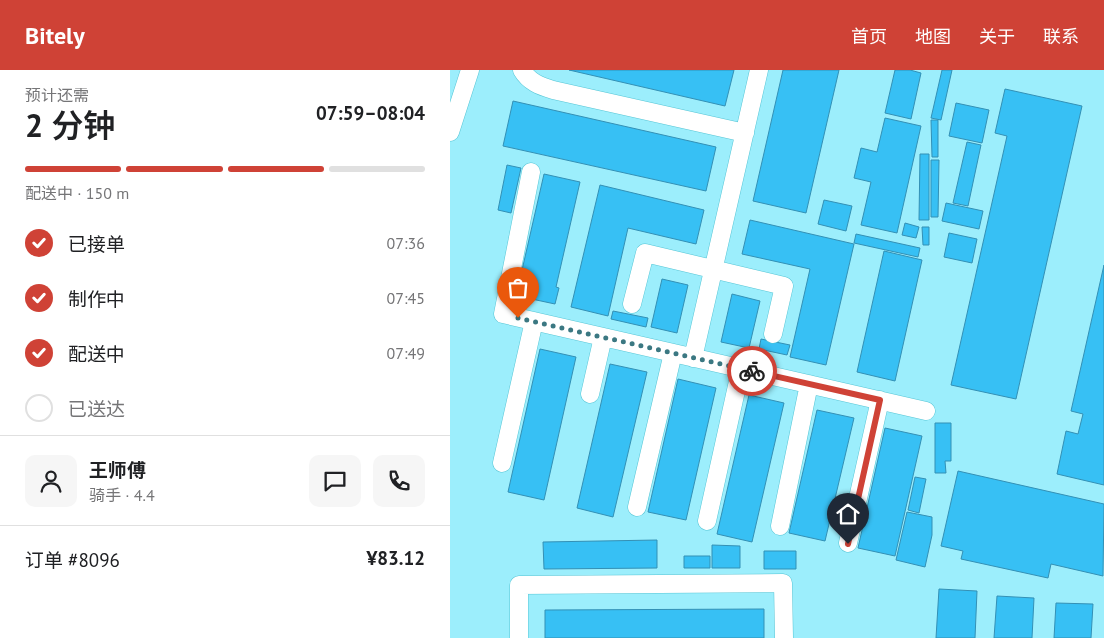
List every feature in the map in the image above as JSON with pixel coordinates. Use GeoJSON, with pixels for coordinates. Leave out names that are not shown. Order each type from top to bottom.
{"type":"FeatureCollection","features":[{"type":"Feature","properties":{"kind":"street"},"geometry":{"type":"LineString","coordinates":[[450,132],[470,70]]}},
{"type":"Feature","properties":{"kind":"street"},"geometry":{"type":"LineString","coordinates":[[522,70],[526,78],[539,86],[553,90],[745,133]]}},
{"type":"Feature","properties":{"kind":"street"},"geometry":{"type":"LineString","coordinates":[[693,358],[759,70]]}},
{"type":"Feature","properties":{"kind":"street"},"geometry":{"type":"LineString","coordinates":[[531,172],[503,314],[926,411]]}},
{"type":"Feature","properties":{"kind":"street"},"geometry":{"type":"LineString","coordinates":[[632,304],[645,253],[784,286],[773,334]]}},
{"type":"Feature","properties":{"kind":"street"},"geometry":{"type":"LineString","coordinates":[[502,464],[534,321]]}},
{"type":"Feature","properties":{"kind":"street"},"geometry":{"type":"LineString","coordinates":[[590,394],[603,337]]}},
{"type":"Feature","properties":{"kind":"street"},"geometry":{"type":"LineString","coordinates":[[637,507],[673,353]]}},
{"type":"Feature","properties":{"kind":"street"},"geometry":{"type":"LineString","coordinates":[[707,521],[741,368]]}},
{"type":"Feature","properties":{"kind":"street"},"geometry":{"type":"LineString","coordinates":[[780,526],[809,384]]}},
{"type":"Feature","properties":{"kind":"street"},"geometry":{"type":"LineString","coordinates":[[848,544],[880,400]]}},
{"type":"Feature","properties":{"kind":"street"},"geometry":{"type":"LineString","coordinates":[[519,638],[519,585],[783,583],[784,638]]}},
{"type":"Feature","properties":{"kind":"building"},"geometry":{"type":"Polygon","coordinates":[[[569,70],[734,70],[725,106],[569,70]]]}},
{"type":"Feature","properties":{"kind":"building"},"geometry":{"type":"Polygon","coordinates":[[[783,70],[839,70],[806,213],[753,201],[783,70]]]}},
{"type":"Feature","properties":{"kind":"building"},"geometry":{"type":"Polygon","coordinates":[[[895,70],[910,70],[921,73],[911,119],[885,113],[895,70]]]}},
{"type":"Feature","properties":{"kind":"building"},"geometry":{"type":"Polygon","coordinates":[[[942,70],[952,70],[941,120],[931,118],[942,70]]]}},
{"type":"Feature","properties":{"kind":"building"},"geometry":{"type":"Polygon","coordinates":[[[1005,89],[1082,106],[1016,399],[951,385],[1007,136],[995,133],[1005,89]]]}},
{"type":"Feature","properties":{"kind":"building"},"geometry":{"type":"Polygon","coordinates":[[[513,101],[716,147],[706,191],[503,146],[513,101]]]}},
{"type":"Feature","properties":{"kind":"building"},"geometry":{"type":"Polygon","coordinates":[[[956,103],[989,110],[982,143],[949,136],[956,103]]]}},
{"type":"Feature","properties":{"kind":"building"},"geometry":{"type":"Polygon","coordinates":[[[885,118],[921,126],[897,233],[861,225],[871,182],[854,178],[861,148],[877,152],[885,118]]]}},
{"type":"Feature","properties":{"kind":"building"},"geometry":{"type":"Polygon","coordinates":[[[931,120],[938,120],[938,157],[932,157],[931,120]]]}},
{"type":"Feature","properties":{"kind":"building"},"geometry":{"type":"Polygon","coordinates":[[[967,142],[981,145],[968,206],[953,203],[967,142]]]}},
{"type":"Feature","properties":{"kind":"building"},"geometry":{"type":"Polygon","coordinates":[[[920,154],[929,154],[929,220],[919,220],[920,154]]]}},
{"type":"Feature","properties":{"kind":"building"},"geometry":{"type":"Polygon","coordinates":[[[931,160],[939,160],[938,217],[931,217],[931,160]]]}},
{"type":"Feature","properties":{"kind":"building"},"geometry":{"type":"Polygon","coordinates":[[[507,165],[521,168],[511,213],[498,210],[507,165]]]}},
{"type":"Feature","properties":{"kind":"building"},"geometry":{"type":"Polygon","coordinates":[[[544,174],[580,182],[556,287],[559,288],[555,304],[513,295],[517,278],[520,279],[544,174]]]}},
{"type":"Feature","properties":{"kind":"building"},"geometry":{"type":"Polygon","coordinates":[[[600,185],[704,210],[696,244],[628,228],[608,316],[571,307],[600,185]]]}},
{"type":"Feature","properties":{"kind":"building"},"geometry":{"type":"Polygon","coordinates":[[[824,200],[852,206],[846,231],[818,224],[824,200]]]}},
{"type":"Feature","properties":{"kind":"building"},"geometry":{"type":"Polygon","coordinates":[[[946,203],[983,211],[979,229],[942,221],[946,203]]]}},
{"type":"Feature","properties":{"kind":"building"},"geometry":{"type":"Polygon","coordinates":[[[750,220],[854,244],[826,365],[790,357],[810,269],[742,254],[750,220]]]}},
{"type":"Feature","properties":{"kind":"building"},"geometry":{"type":"Polygon","coordinates":[[[905,223],[919,227],[916,238],[902,235],[905,223]]]}},
{"type":"Feature","properties":{"kind":"building"},"geometry":{"type":"Polygon","coordinates":[[[922,227],[929,227],[929,245],[923,245],[922,227]]]}},
{"type":"Feature","properties":{"kind":"building"},"geometry":{"type":"Polygon","coordinates":[[[949,233],[977,239],[972,263],[944,257],[949,233]]]}},
{"type":"Feature","properties":{"kind":"building"},"geometry":{"type":"Polygon","coordinates":[[[856,234],[920,248],[918,257],[854,243],[856,234]]]}},
{"type":"Feature","properties":{"kind":"building"},"geometry":{"type":"Polygon","coordinates":[[[884,251],[922,260],[895,381],[857,372],[884,251]]]}},
{"type":"Feature","properties":{"kind":"building"},"geometry":{"type":"Polygon","coordinates":[[[1104,265],[1104,485],[1057,474],[1066,431],[1078,434],[1083,414],[1071,411],[1104,265]]]}},
{"type":"Feature","properties":{"kind":"building"},"geometry":{"type":"Polygon","coordinates":[[[662,279],[688,285],[677,333],[651,327],[662,279]]]}},
{"type":"Feature","properties":{"kind":"building"},"geometry":{"type":"Polygon","coordinates":[[[732,294],[760,301],[749,348],[721,342],[732,294]]]}},
{"type":"Feature","properties":{"kind":"building"},"geometry":{"type":"Polygon","coordinates":[[[613,311],[648,318],[646,327],[611,319],[613,311]]]}},
{"type":"Feature","properties":{"kind":"building"},"geometry":{"type":"Polygon","coordinates":[[[761,339],[790,345],[787,355],[759,349],[761,339]]]}},
{"type":"Feature","properties":{"kind":"building"},"geometry":{"type":"Polygon","coordinates":[[[540,349],[576,357],[544,500],[508,492],[540,349]]]}},
{"type":"Feature","properties":{"kind":"building"},"geometry":{"type":"Polygon","coordinates":[[[610,364],[647,372],[613,517],[577,508],[610,364]]]}},
{"type":"Feature","properties":{"kind":"building"},"geometry":{"type":"Polygon","coordinates":[[[678,379],[716,388],[686,520],[648,512],[678,379]]]}},
{"type":"Feature","properties":{"kind":"building"},"geometry":{"type":"Polygon","coordinates":[[[749,395],[784,403],[752,542],[717,534],[749,395]]]}},
{"type":"Feature","properties":{"kind":"building"},"geometry":{"type":"Polygon","coordinates":[[[817,410],[854,418],[825,541],[789,533],[817,410]]]}},
{"type":"Feature","properties":{"kind":"building"},"geometry":{"type":"Polygon","coordinates":[[[935,423],[951,423],[951,461],[945,461],[946,473],[935,473],[935,423]]]}},
{"type":"Feature","properties":{"kind":"building"},"geometry":{"type":"Polygon","coordinates":[[[885,428],[922,436],[895,556],[858,548],[885,428]]]}},
{"type":"Feature","properties":{"kind":"building"},"geometry":{"type":"Polygon","coordinates":[[[958,471],[1104,504],[1103,576],[1051,564],[1048,578],[961,559],[963,551],[941,546],[958,471]]]}},
{"type":"Feature","properties":{"kind":"building"},"geometry":{"type":"Polygon","coordinates":[[[915,477],[926,479],[919,513],[908,510],[915,477]]]}},
{"type":"Feature","properties":{"kind":"building"},"geometry":{"type":"Polygon","coordinates":[[[907,512],[932,517],[932,535],[925,567],[896,560],[907,512]]]}},
{"type":"Feature","properties":{"kind":"building"},"geometry":{"type":"Polygon","coordinates":[[[657,540],[657,568],[544,569],[543,542],[657,540]]]}},
{"type":"Feature","properties":{"kind":"building"},"geometry":{"type":"Polygon","coordinates":[[[712,545],[740,546],[740,568],[712,568],[712,545]]]}},
{"type":"Feature","properties":{"kind":"building"},"geometry":{"type":"Polygon","coordinates":[[[764,551],[796,551],[796,569],[764,569],[764,551]]]}},
{"type":"Feature","properties":{"kind":"building"},"geometry":{"type":"Polygon","coordinates":[[[684,556],[710,556],[710,568],[684,568],[684,556]]]}},
{"type":"Feature","properties":{"kind":"building"},"geometry":{"type":"Polygon","coordinates":[[[939,589],[977,591],[975,638],[936,638],[939,589]]]}},
{"type":"Feature","properties":{"kind":"building"},"geometry":{"type":"Polygon","coordinates":[[[997,596],[1034,598],[1032,638],[994,638],[997,596]]]}},
{"type":"Feature","properties":{"kind":"building"},"geometry":{"type":"Polygon","coordinates":[[[1056,603],[1093,604],[1091,638],[1054,638],[1056,603]]]}},
{"type":"Feature","properties":{"kind":"building"},"geometry":{"type":"Polygon","coordinates":[[[764,609],[764,638],[545,638],[545,610],[764,609]]]}},
{"type":"Feature","properties":{"kind":"way so far"},"geometry":{"type":"LineString","coordinates":[[518,318],[752,371]]}},
{"type":"Feature","properties":{"kind":"route"},"geometry":{"type":"LineString","coordinates":[[752,371],[880,400],[848,544]]}}]}
